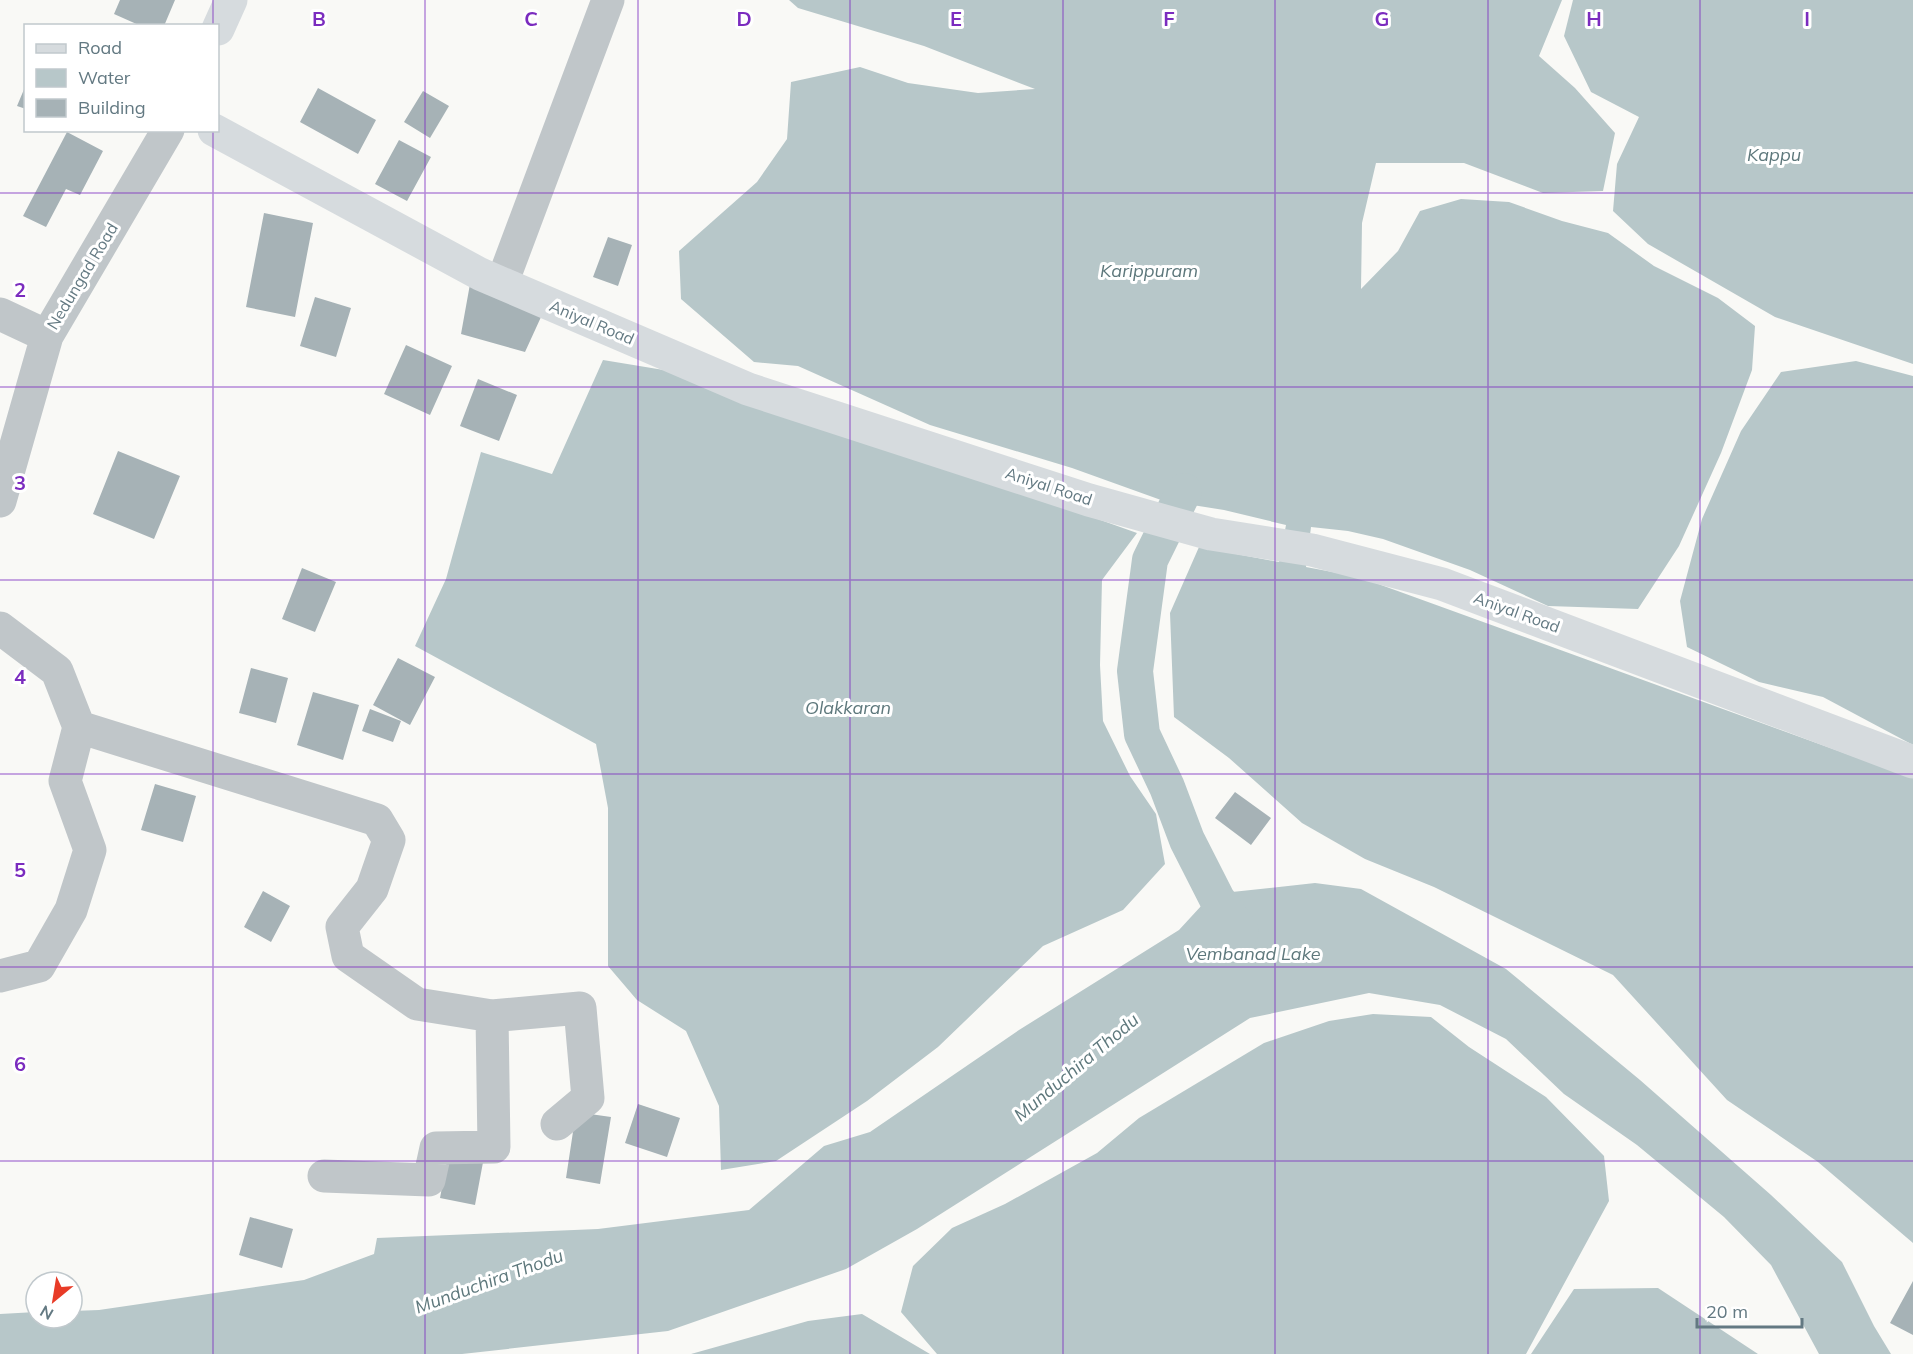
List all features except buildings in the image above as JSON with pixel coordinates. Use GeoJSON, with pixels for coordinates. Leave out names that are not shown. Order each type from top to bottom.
{"type":"FeatureCollection","features":[{"type":"Feature","properties":{"kind":"main road"},"geometry":{"type":"LineString","coordinates":[[219,27],[231,0]]}},
{"type":"Feature","properties":{"kind":"main road","name":"Aniyal Road"},"geometry":{"type":"LineString","coordinates":[[218,132],[502,283],[748,389],[1089,500],[1211,534],[1312,550],[1442,584],[1913,762]]}},
{"type":"Feature","properties":{"kind":"street"},"geometry":{"type":"LineString","coordinates":[[502,283],[608,0]]}},
{"type":"Feature","properties":{"kind":"street","name":"Nedungad Road"},"geometry":{"type":"LineString","coordinates":[[0,501],[47,336],[167,132]]}},
{"type":"Feature","properties":{"kind":"street"},"geometry":{"type":"LineString","coordinates":[[0,314],[47,336]]}},
{"type":"Feature","properties":{"kind":"street"},"geometry":{"type":"LineString","coordinates":[[0,628],[57,671],[79,727],[65,781],[90,850],[71,910],[39,966],[0,976]]}},
{"type":"Feature","properties":{"kind":"street"},"geometry":{"type":"LineString","coordinates":[[79,727],[377,820],[389,840],[372,889],[342,927],[348,956],[417,1004],[492,1016],[580,1008],[588,1098],[557,1124]]}},
{"type":"Feature","properties":{"kind":"street"},"geometry":{"type":"LineString","coordinates":[[324,1176],[429,1180],[436,1148],[494,1147],[492,1016]]}},
{"type":"Feature","properties":{"kind":"water","name":"Karippuram"},"geometry":{"type":"Polygon","coordinates":[[[789,0],[1562,0],[1539,56],[1575,88],[1615,133],[1603,191],[1543,193],[1464,163],[1376,163],[1362,223],[1361,289],[1398,251],[1420,211],[1461,199],[1509,202],[1562,221],[1608,233],[1654,266],[1718,298],[1755,326],[1752,370],[1721,453],[1679,546],[1638,609],[1548,606],[1470,570],[1383,539],[1348,531],[1311,527],[1306,567],[1359,577],[1913,778],[1913,1243],[1818,1162],[1727,1100],[1613,975],[1434,887],[1365,859],[1302,823],[1229,758],[1174,717],[1170,613],[1199,547],[1279,562],[1286,525],[1224,510],[1161,500],[1072,468],[930,425],[798,366],[754,362],[681,299],[679,251],[757,182],[787,139],[791,82],[860,67],[908,83],[978,93],[1035,89],[924,46],[798,8],[789,0]]]}},
{"type":"Feature","properties":{"kind":"water","name":"Kappu"},"geometry":{"type":"Polygon","coordinates":[[[1573,0],[1913,0],[1913,364],[1775,317],[1648,244],[1613,211],[1617,164],[1639,117],[1591,92],[1564,36],[1573,0]]]}},
{"type":"Feature","properties":{"kind":"water","name":"Olakkaran"},"geometry":{"type":"Polygon","coordinates":[[[603,360],[694,375],[1137,533],[1102,580],[1100,665],[1103,721],[1130,776],[1156,814],[1165,864],[1123,910],[1043,946],[938,1047],[867,1101],[776,1161],[721,1170],[719,1106],[686,1031],[637,1000],[608,966],[608,808],[596,744],[415,646],[446,579],[481,452],[552,474],[603,360]]]}},
{"type":"Feature","properties":{"kind":"water"},"geometry":{"type":"Polygon","coordinates":[[[1856,361],[1913,376],[1913,745],[1823,697],[1759,682],[1687,647],[1680,601],[1702,519],[1741,431],[1781,372],[1856,361]]]}},
{"type":"Feature","properties":{"kind":"water","name":"Vembanad Lake"},"geometry":{"type":"Polygon","coordinates":[[[1315,883],[1361,889],[1506,969],[1640,1080],[1771,1195],[1842,1262],[1874,1326],[1891,1354],[1819,1354],[1771,1265],[1724,1217],[1637,1145],[1564,1094],[1506,1039],[1440,1005],[1369,993],[1250,1018],[917,1229],[846,1269],[668,1331],[462,1354],[0,1354],[0,1314],[24,1313],[24,1330],[84,1330],[84,1311],[304,1280],[374,1254],[377,1238],[598,1229],[749,1210],[824,1146],[870,1132],[1019,1030],[1179,930],[1202,905],[1232,892],[1315,883]]]}},
{"type":"Feature","properties":{"kind":"water"},"geometry":{"type":"Polygon","coordinates":[[[1373,1014],[1431,1017],[1469,1047],[1546,1097],[1604,1156],[1609,1201],[1526,1354],[937,1354],[901,1312],[913,1266],[952,1228],[1005,1204],[1097,1153],[1139,1118],[1264,1043],[1329,1021],[1373,1014]]]}},
{"type":"Feature","properties":{"kind":"water"},"geometry":{"type":"Polygon","coordinates":[[[1658,1288],[1758,1354],[1531,1354],[1574,1289],[1658,1288]]]}},
{"type":"Feature","properties":{"kind":"water"},"geometry":{"type":"Polygon","coordinates":[[[862,1314],[930,1354],[691,1354],[808,1321],[862,1314]]]}},
{"type":"Feature","properties":{"kind":"waterway"},"geometry":{"type":"LineString","coordinates":[[1184,491],[1150,560],[1135,671],[1142,734],[1167,787],[1187,840],[1217,899],[1241,931]]}},
{"type":"Feature","properties":{"kind":"water label","name":"Munduchira Thodu"},"geometry":{"type":"Point","coordinates":[1076,1067]}},
{"type":"Feature","properties":{"kind":"water label","name":"Munduchira Thodu"},"geometry":{"type":"Point","coordinates":[489,1281]}}]}
